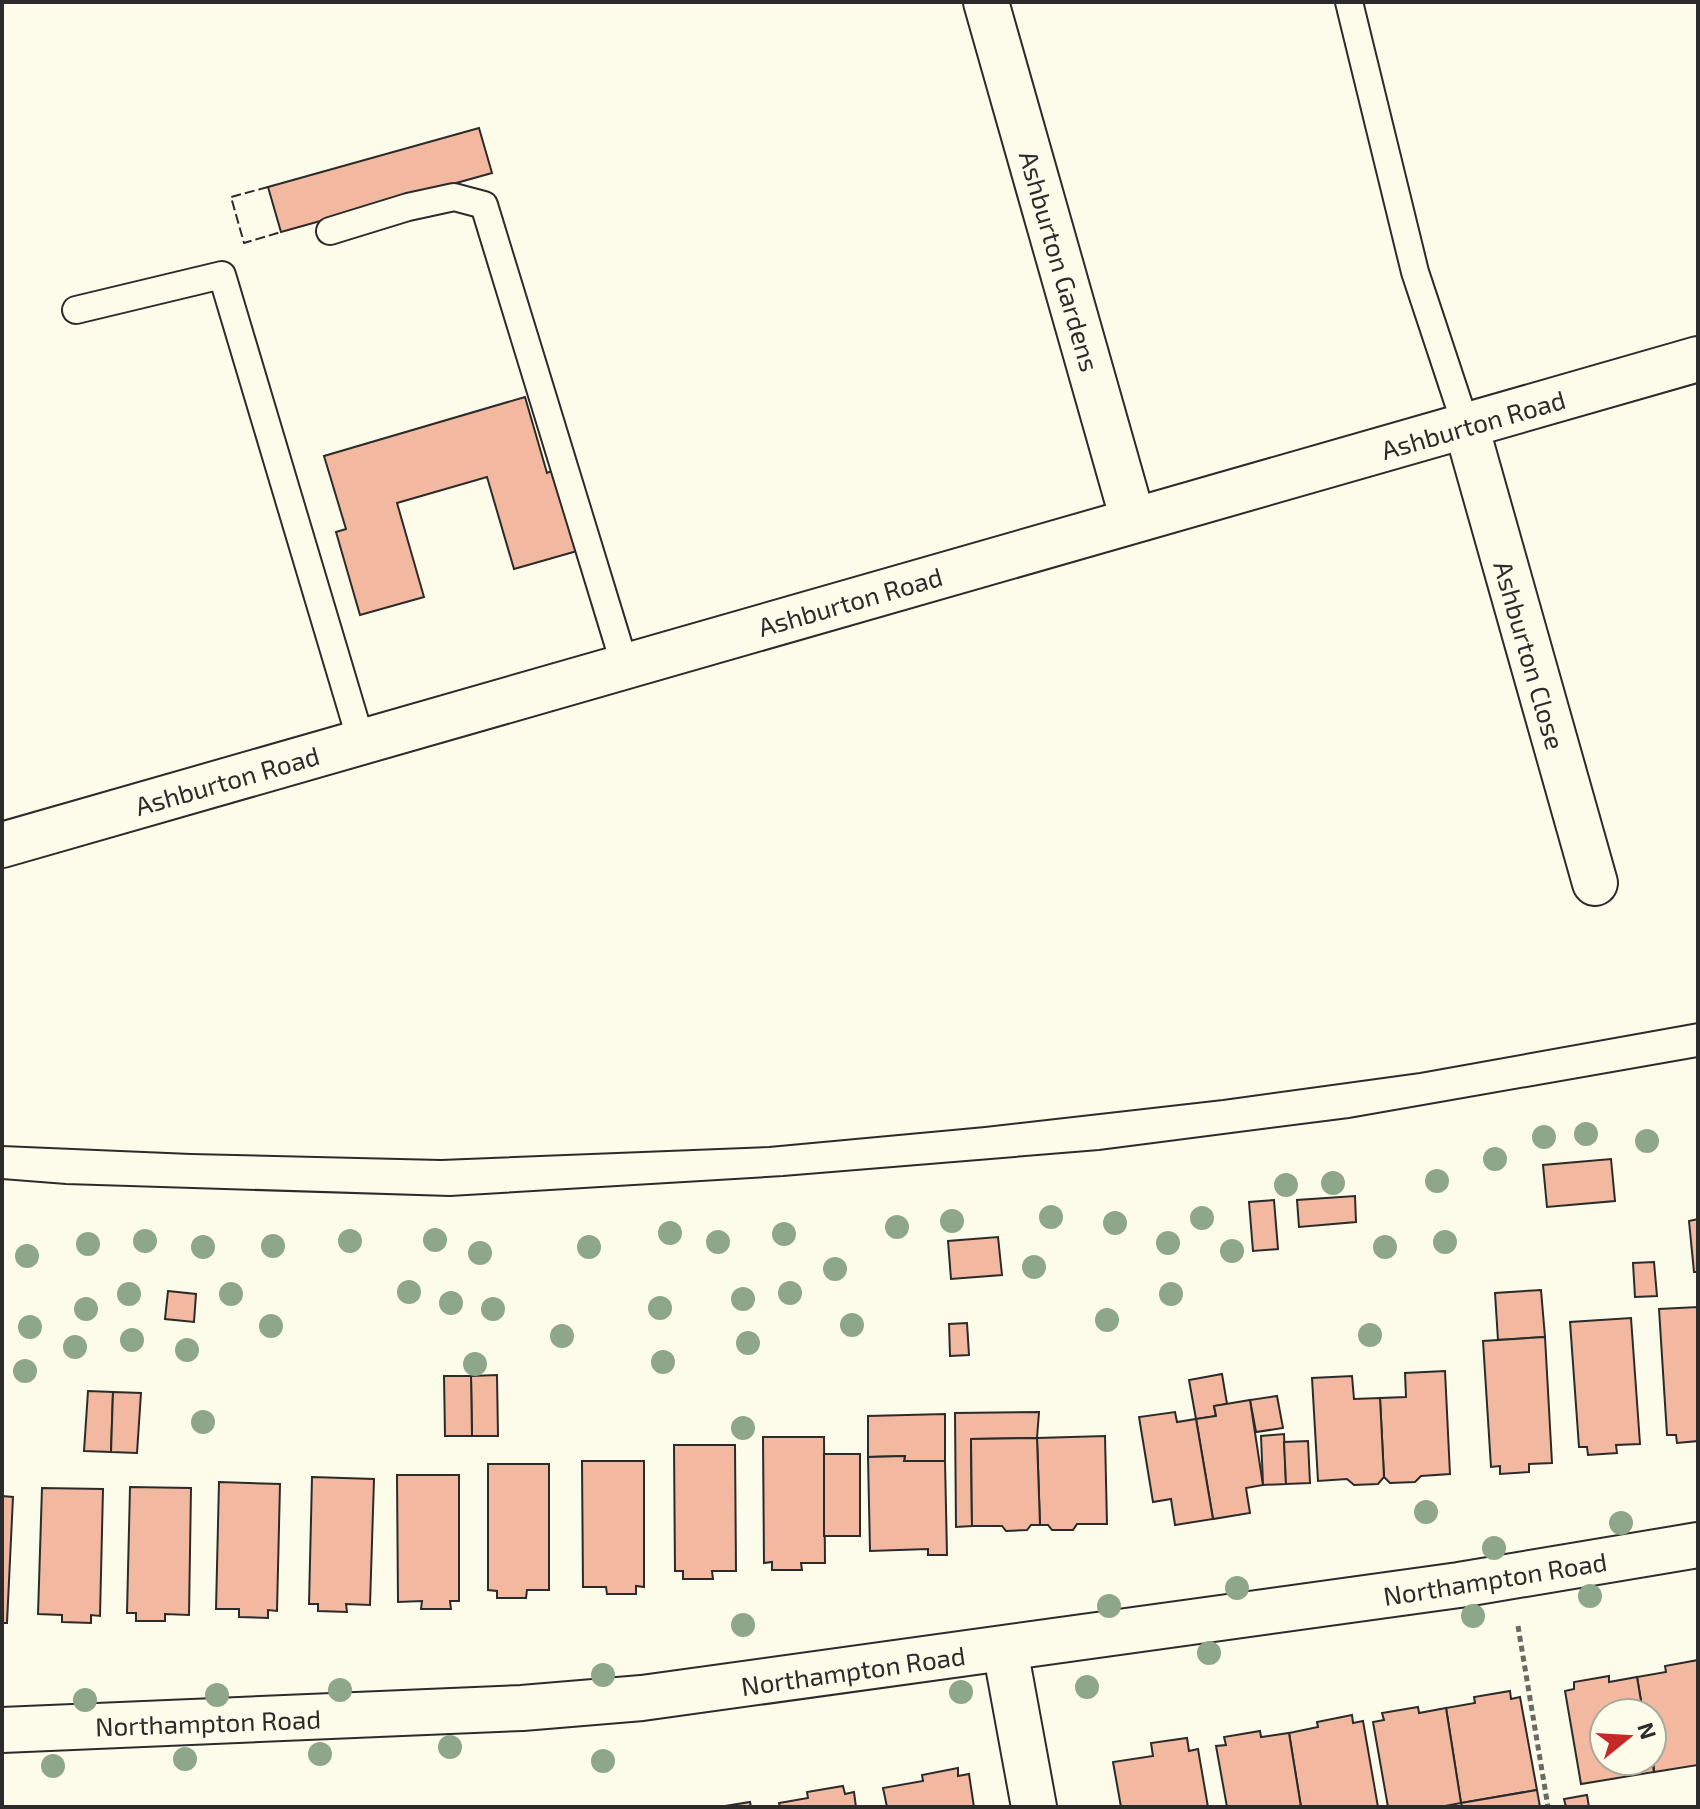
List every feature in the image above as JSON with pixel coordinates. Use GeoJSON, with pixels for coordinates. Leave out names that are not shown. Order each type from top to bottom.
{"type":"FeatureCollection","features":[{"type":"Feature","properties":{"kind":"street","name":"Ashburton Gardens"},"geometry":{"type":"LineString","coordinates":[[986,2],[1133,520]]}},
{"type":"Feature","properties":{"kind":"street","name":"Ashburton Road"},"geometry":{"type":"LineString","coordinates":[[2,845],[1698,359]]}},
{"type":"Feature","properties":{"kind":"street","name":"Ashburton Close"},"geometry":{"type":"LineString","coordinates":[[1466,426],[1595,883]]}},
{"type":"Feature","properties":{"kind":"street","name":"Northampton Road"},"geometry":{"type":"LineString","coordinates":[[2,1730],[536,1707],[693,1692],[1510,1577],[1698,1545]]}},
{"type":"Feature","properties":{"kind":"street"},"geometry":{"type":"LineString","coordinates":[[1005,1649],[1034,1807]]}},
{"type":"Feature","properties":{"kind":"lane"},"geometry":{"type":"LineString","coordinates":[[1349,2],[1415,272],[1466,426]]}},
{"type":"Feature","properties":{"kind":"lane"},"geometry":{"type":"LineString","coordinates":[[330,231],[408,207],[454,197],[484,205],[518,307],[625,666]]}},
{"type":"Feature","properties":{"kind":"lane"},"geometry":{"type":"LineString","coordinates":[[76,310],[222,275],[361,741]]}},
{"type":"Feature","properties":{"kind":"path"},"geometry":{"type":"LineString","coordinates":[[1510,1577],[1548,1807]]}},
{"type":"Feature","properties":{"kind":"building"},"geometry":{"type":"Polygon","coordinates":[[[479,128],[492,173],[281,232],[268,187],[479,128]]]}},
{"type":"Feature","properties":{"kind":"building"},"geometry":{"type":"Polygon","coordinates":[[[525,397],[547,473],[554,470],[577,551],[514,569],[487,477],[397,503],[424,597],[360,615],[336,532],[346,529],[324,456],[525,397]]]}},
{"type":"Feature","properties":{"kind":"building"},"geometry":{"type":"Polygon","coordinates":[[[1611,1159],[1615,1201],[1547,1207],[1543,1165],[1611,1159]]]}},
{"type":"Feature","properties":{"kind":"building"},"geometry":{"type":"Polygon","coordinates":[[[1355,1196],[1356,1222],[1299,1227],[1297,1200],[1355,1196]]]}},
{"type":"Feature","properties":{"kind":"building"},"geometry":{"type":"Polygon","coordinates":[[[1274,1200],[1278,1249],[1253,1251],[1249,1202],[1274,1200]]]}},
{"type":"Feature","properties":{"kind":"building"},"geometry":{"type":"Polygon","coordinates":[[[1698,1219],[1698,1272],[1694,1272],[1689,1221],[1698,1219]]]}},
{"type":"Feature","properties":{"kind":"building"},"geometry":{"type":"Polygon","coordinates":[[[998,1237],[1002,1275],[951,1279],[948,1241],[998,1237]]]}},
{"type":"Feature","properties":{"kind":"building"},"geometry":{"type":"Polygon","coordinates":[[[1654,1262],[1657,1296],[1635,1297],[1633,1263],[1654,1262]]]}},
{"type":"Feature","properties":{"kind":"building"},"geometry":{"type":"Polygon","coordinates":[[[1541,1290],[1545,1337],[1498,1340],[1495,1293],[1541,1290]]]}},
{"type":"Feature","properties":{"kind":"building"},"geometry":{"type":"Polygon","coordinates":[[[168,1291],[196,1294],[194,1322],[165,1319],[168,1291]]]}},
{"type":"Feature","properties":{"kind":"building"},"geometry":{"type":"Polygon","coordinates":[[[1698,1307],[1698,1441],[1677,1443],[1676,1435],[1667,1435],[1659,1309],[1698,1307]]]}},
{"type":"Feature","properties":{"kind":"building"},"geometry":{"type":"Polygon","coordinates":[[[1631,1318],[1640,1444],[1616,1445],[1617,1453],[1588,1455],[1587,1447],[1579,1447],[1570,1322],[1631,1318]]]}},
{"type":"Feature","properties":{"kind":"building"},"geometry":{"type":"Polygon","coordinates":[[[967,1323],[969,1355],[950,1356],[949,1324],[967,1323]]]}},
{"type":"Feature","properties":{"kind":"building"},"geometry":{"type":"Polygon","coordinates":[[[1545,1337],[1552,1463],[1529,1464],[1529,1472],[1500,1474],[1500,1466],[1491,1467],[1483,1341],[1545,1337]]]}},
{"type":"Feature","properties":{"kind":"building"},"geometry":{"type":"Polygon","coordinates":[[[1445,1371],[1450,1474],[1421,1476],[1415,1482],[1390,1483],[1384,1477],[1380,1398],[1406,1397],[1405,1373],[1445,1371]]]}},
{"type":"Feature","properties":{"kind":"building"},"geometry":{"type":"Polygon","coordinates":[[[1222,1374],[1227,1404],[1214,1406],[1216,1416],[1196,1419],[1189,1380],[1222,1374]]]}},
{"type":"Feature","properties":{"kind":"building"},"geometry":{"type":"Polygon","coordinates":[[[497,1375],[498,1436],[472,1436],[471,1376],[497,1375]]]}},
{"type":"Feature","properties":{"kind":"building"},"geometry":{"type":"Polygon","coordinates":[[[444,1376],[471,1376],[472,1436],[445,1436],[444,1376]]]}},
{"type":"Feature","properties":{"kind":"building"},"geometry":{"type":"Polygon","coordinates":[[[1352,1376],[1354,1399],[1380,1398],[1384,1477],[1378,1484],[1354,1485],[1347,1479],[1318,1481],[1312,1378],[1352,1376]]]}},
{"type":"Feature","properties":{"kind":"building"},"geometry":{"type":"Polygon","coordinates":[[[88,1391],[113,1392],[111,1452],[84,1451],[88,1391]]]}},
{"type":"Feature","properties":{"kind":"building"},"geometry":{"type":"Polygon","coordinates":[[[113,1392],[141,1393],[137,1453],[111,1452],[113,1392]]]}},
{"type":"Feature","properties":{"kind":"building"},"geometry":{"type":"Polygon","coordinates":[[[1277,1396],[1283,1428],[1256,1432],[1250,1400],[1277,1396]]]}},
{"type":"Feature","properties":{"kind":"building"},"geometry":{"type":"Polygon","coordinates":[[[1250,1400],[1263,1485],[1246,1488],[1250,1513],[1213,1519],[1196,1419],[1216,1416],[1214,1406],[1250,1400]]]}},
{"type":"Feature","properties":{"kind":"building"},"geometry":{"type":"Polygon","coordinates":[[[1039,1412],[1037,1438],[971,1439],[972,1526],[956,1527],[955,1413],[1039,1412]]]}},
{"type":"Feature","properties":{"kind":"building"},"geometry":{"type":"Polygon","coordinates":[[[1175,1412],[1177,1422],[1196,1419],[1213,1519],[1175,1525],[1171,1499],[1153,1502],[1139,1417],[1175,1412]]]}},
{"type":"Feature","properties":{"kind":"building"},"geometry":{"type":"Polygon","coordinates":[[[945,1414],[945,1461],[904,1461],[905,1456],[868,1457],[868,1416],[945,1414]]]}},
{"type":"Feature","properties":{"kind":"building"},"geometry":{"type":"Polygon","coordinates":[[[1284,1434],[1286,1484],[1263,1485],[1261,1436],[1284,1434]]]}},
{"type":"Feature","properties":{"kind":"building"},"geometry":{"type":"Polygon","coordinates":[[[1105,1436],[1107,1524],[1077,1524],[1073,1530],[1052,1530],[1048,1525],[1040,1525],[1037,1438],[1105,1436]]]}},
{"type":"Feature","properties":{"kind":"building"},"geometry":{"type":"Polygon","coordinates":[[[763,1437],[824,1437],[825,1563],[801,1563],[802,1570],[772,1570],[772,1562],[764,1563],[763,1437]]]}},
{"type":"Feature","properties":{"kind":"building"},"geometry":{"type":"Polygon","coordinates":[[[1037,1438],[1040,1525],[1031,1525],[1027,1530],[1006,1531],[1002,1526],[972,1526],[971,1439],[1037,1438]]]}},
{"type":"Feature","properties":{"kind":"building"},"geometry":{"type":"Polygon","coordinates":[[[1308,1441],[1310,1483],[1286,1484],[1284,1442],[1308,1441]]]}},
{"type":"Feature","properties":{"kind":"building"},"geometry":{"type":"Polygon","coordinates":[[[674,1445],[735,1445],[736,1571],[712,1571],[713,1579],[683,1579],[683,1571],[675,1571],[674,1445]]]}},
{"type":"Feature","properties":{"kind":"building"},"geometry":{"type":"Polygon","coordinates":[[[824,1454],[860,1454],[860,1536],[824,1536],[824,1454]]]}},
{"type":"Feature","properties":{"kind":"building"},"geometry":{"type":"Polygon","coordinates":[[[905,1456],[904,1461],[945,1461],[947,1555],[928,1555],[928,1549],[870,1551],[868,1457],[905,1456]]]}},
{"type":"Feature","properties":{"kind":"building"},"geometry":{"type":"Polygon","coordinates":[[[582,1461],[644,1461],[644,1587],[636,1586],[636,1594],[607,1594],[606,1587],[583,1587],[582,1461]]]}},
{"type":"Feature","properties":{"kind":"building"},"geometry":{"type":"Polygon","coordinates":[[[488,1464],[549,1464],[549,1590],[527,1590],[526,1598],[497,1598],[497,1591],[488,1590],[488,1464]]]}},
{"type":"Feature","properties":{"kind":"building"},"geometry":{"type":"Polygon","coordinates":[[[397,1475],[459,1475],[459,1601],[450,1601],[451,1609],[421,1609],[422,1601],[398,1602],[397,1475]]]}},
{"type":"Feature","properties":{"kind":"building"},"geometry":{"type":"Polygon","coordinates":[[[312,1477],[374,1479],[370,1605],[346,1604],[347,1612],[318,1611],[318,1604],[309,1604],[312,1477]]]}},
{"type":"Feature","properties":{"kind":"building"},"geometry":{"type":"Polygon","coordinates":[[[219,1482],[280,1484],[277,1611],[268,1610],[268,1618],[239,1617],[239,1609],[216,1609],[219,1482]]]}},
{"type":"Feature","properties":{"kind":"building"},"geometry":{"type":"Polygon","coordinates":[[[130,1487],[191,1488],[189,1615],[165,1614],[165,1621],[136,1621],[136,1613],[127,1613],[130,1487]]]}},
{"type":"Feature","properties":{"kind":"building"},"geometry":{"type":"Polygon","coordinates":[[[42,1488],[103,1489],[100,1616],[91,1615],[91,1623],[62,1622],[62,1615],[38,1614],[42,1488]]]}},
{"type":"Feature","properties":{"kind":"building"},"geometry":{"type":"Polygon","coordinates":[[[2,1496],[13,1497],[7,1623],[2,1623],[2,1496]]]}},
{"type":"Feature","properties":{"kind":"building"},"geometry":{"type":"Polygon","coordinates":[[[1698,1660],[1698,1765],[1668,1770],[1668,1697],[1640,1697],[1637,1677],[1666,1672],[1665,1666],[1698,1660]]]}},
{"type":"Feature","properties":{"kind":"building"},"geometry":{"type":"Polygon","coordinates":[[[1609,1676],[1609,1682],[1637,1677],[1640,1697],[1588,1697],[1588,1777],[1624,1777],[1581,1784],[1565,1691],[1574,1689],[1574,1682],[1609,1676]]]}},
{"type":"Feature","properties":{"kind":"building"},"geometry":{"type":"Polygon","coordinates":[[[1510,1691],[1511,1699],[1520,1697],[1537,1790],[1461,1803],[1446,1708],[1475,1703],[1474,1697],[1510,1691]]]}},
{"type":"Feature","properties":{"kind":"building"},"geometry":{"type":"Polygon","coordinates":[[[1418,1707],[1419,1713],[1446,1708],[1461,1803],[1440,1807],[1388,1807],[1373,1722],[1384,1720],[1382,1713],[1418,1707]]]}},
{"type":"Feature","properties":{"kind":"building"},"geometry":{"type":"Polygon","coordinates":[[[1352,1715],[1353,1723],[1363,1721],[1378,1807],[1301,1807],[1289,1733],[1318,1727],[1317,1722],[1352,1715]]]}},
{"type":"Feature","properties":{"kind":"building"},"geometry":{"type":"Polygon","coordinates":[[[1260,1731],[1261,1737],[1289,1733],[1301,1807],[1227,1807],[1216,1746],[1226,1745],[1224,1737],[1260,1731]]]}},
{"type":"Feature","properties":{"kind":"building"},"geometry":{"type":"Polygon","coordinates":[[[1187,1738],[1189,1751],[1198,1749],[1208,1807],[1121,1807],[1113,1762],[1153,1756],[1151,1743],[1187,1738]]]}},
{"type":"Feature","properties":{"kind":"building"},"geometry":{"type":"Polygon","coordinates":[[[958,1768],[958,1776],[969,1774],[974,1807],[887,1807],[883,1788],[923,1781],[922,1775],[958,1768]]]}},
{"type":"Feature","properties":{"kind":"building"},"geometry":{"type":"Polygon","coordinates":[[[843,1786],[845,1794],[854,1792],[856,1807],[780,1807],[779,1803],[808,1798],[807,1792],[843,1786]]]}},
{"type":"Feature","properties":{"kind":"building"},"geometry":{"type":"Polygon","coordinates":[[[1537,1790],[1540,1807],[1462,1807],[1461,1803],[1537,1790]]]}},
{"type":"Feature","properties":{"kind":"building"},"geometry":{"type":"Polygon","coordinates":[[[1587,1795],[1589,1807],[1566,1807],[1564,1799],[1587,1795]]]}},
{"type":"Feature","properties":{"kind":"building"},"geometry":{"type":"Polygon","coordinates":[[[750,1802],[751,1807],[719,1807],[750,1802]]]}},
{"type":"Feature","properties":{"kind":"tram line"},"geometry":{"type":"LineString","coordinates":[[2,1146],[441,1160],[769,1147],[1223,1100],[1420,1073],[1698,1023]]}},
{"type":"Feature","properties":{"kind":"tram line"},"geometry":{"type":"LineString","coordinates":[[2,1179],[66,1184],[450,1196],[783,1176],[1099,1150],[1349,1118],[1698,1057]]}},
{"type":"Feature","properties":{"kind":"fence"},"geometry":{"type":"LineString","coordinates":[[268,187],[231,197],[244,243],[281,232]]}}]}
